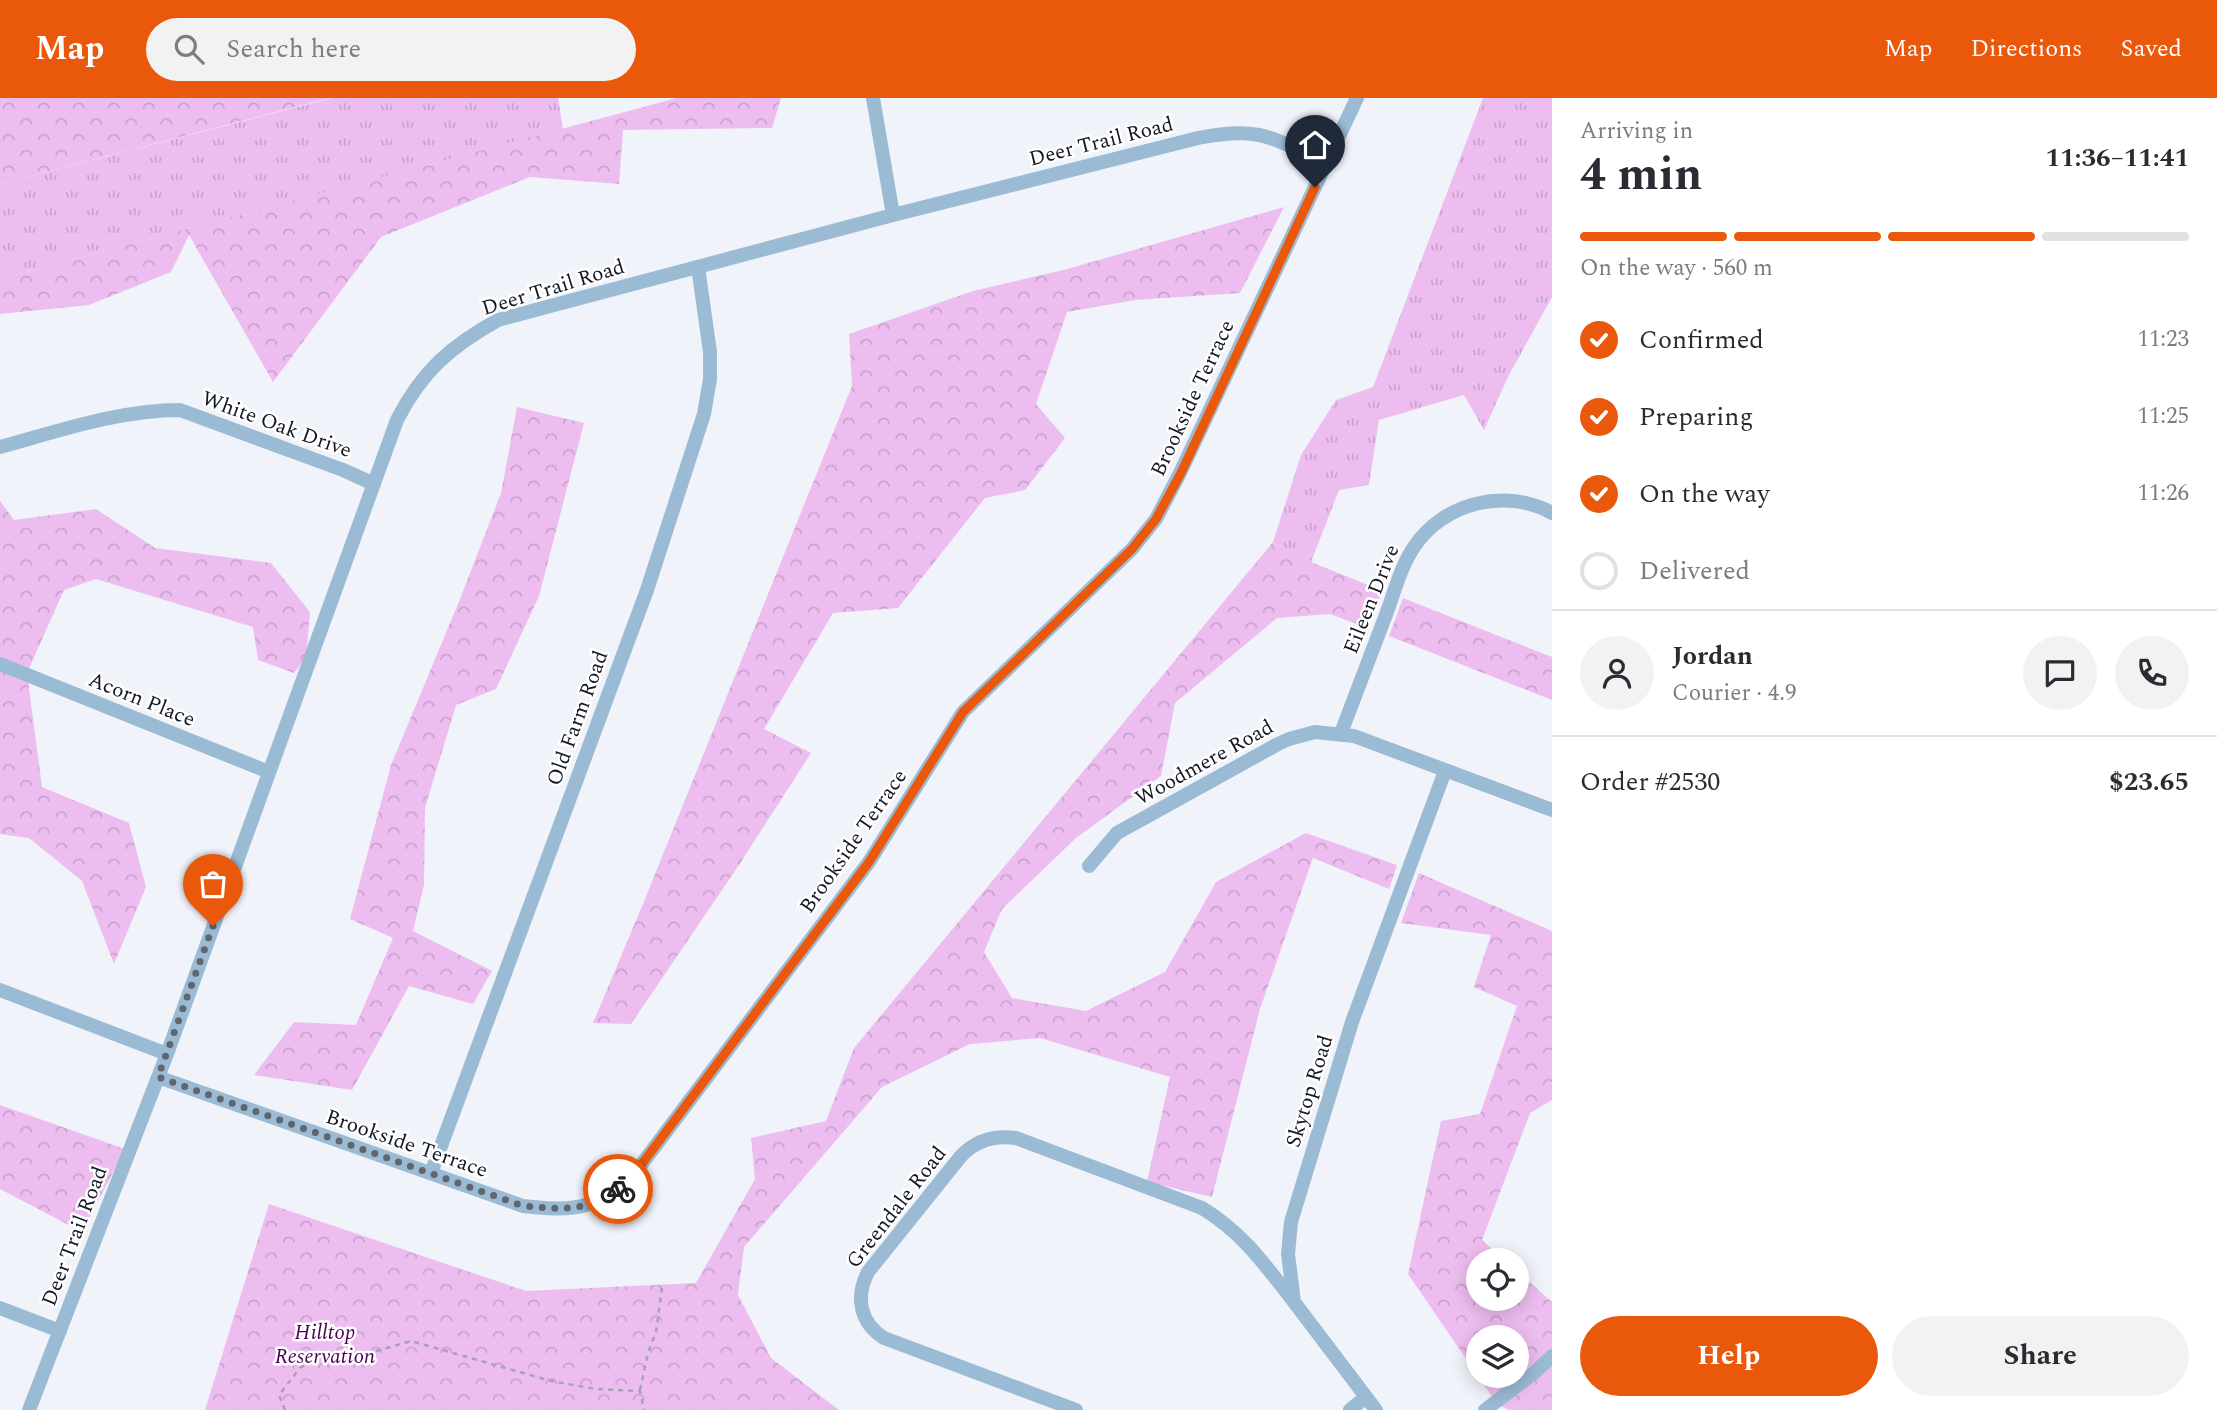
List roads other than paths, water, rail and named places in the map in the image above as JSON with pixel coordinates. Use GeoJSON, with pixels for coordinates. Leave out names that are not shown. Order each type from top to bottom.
{"type":"FeatureCollection","features":[{"type":"Feature","properties":{"kind":"street"},"geometry":{"type":"LineString","coordinates":[[873,98],[893,215]]}},
{"type":"Feature","properties":{"kind":"street","name":"Brookside Terrace"},"geometry":{"type":"LineString","coordinates":[[158,1077],[523,1206],[582,1208],[606,1197],[629,1181],[869,862],[963,712],[1132,549],[1156,519],[1181,473],[1357,98]]}},
{"type":"Feature","properties":{"kind":"street","name":"Deer Trail Road"},"geometry":{"type":"LineString","coordinates":[[29,1410],[167,1054],[397,420],[406,402],[430,370],[459,343],[498,320],[893,215],[1228,132],[1267,135],[1326,164]]}},
{"type":"Feature","properties":{"kind":"street","name":"Old Farm Road"},"geometry":{"type":"LineString","coordinates":[[430,1173],[648,590],[704,414],[710,379],[710,352],[698,267]]}},
{"type":"Feature","properties":{"kind":"street","name":"White Oak Drive"},"geometry":{"type":"LineString","coordinates":[[0,447],[121,415],[180,410],[374,484]]}},
{"type":"Feature","properties":{"kind":"street","name":"Eileen Drive"},"geometry":{"type":"LineString","coordinates":[[1341,733],[1405,562],[1422,536],[1459,509],[1488,501],[1517,501],[1552,513]]}},
{"type":"Feature","properties":{"kind":"street","name":"Acorn Place"},"geometry":{"type":"LineString","coordinates":[[0,664],[269,772]]}},
{"type":"Feature","properties":{"kind":"street","name":"Woodmere Road"},"geometry":{"type":"LineString","coordinates":[[1089,866],[1117,834],[1278,744],[1315,732],[1341,733],[1552,810]]}},
{"type":"Feature","properties":{"kind":"street","name":"Skytop Road"},"geometry":{"type":"LineString","coordinates":[[1376,1410],[1294,1302],[1288,1262],[1292,1223],[1352,1022],[1445,771]]}},
{"type":"Feature","properties":{"kind":"street"},"geometry":{"type":"LineString","coordinates":[[0,990],[167,1054]]}},
{"type":"Feature","properties":{"kind":"street","name":"Greendale Road"},"geometry":{"type":"LineString","coordinates":[[1076,1410],[884,1338],[869,1326],[862,1311],[860,1290],[868,1272],[961,1156],[973,1145],[989,1138],[1016,1138],[1202,1208],[1239,1234],[1294,1302]]}},
{"type":"Feature","properties":{"kind":"street"},"geometry":{"type":"LineString","coordinates":[[0,1308],[60,1331]]}},
{"type":"Feature","properties":{"kind":"street"},"geometry":{"type":"LineString","coordinates":[[1485,1410],[1552,1356]]}},
{"type":"Feature","properties":{"kind":"street"},"geometry":{"type":"LineString","coordinates":[[1350,1410],[1366,1397]]}},
{"type":"Feature","properties":{"kind":"park label","name":"Hilltop Reservation"},"geometry":{"type":"Point","coordinates":[325,1344]}}]}
